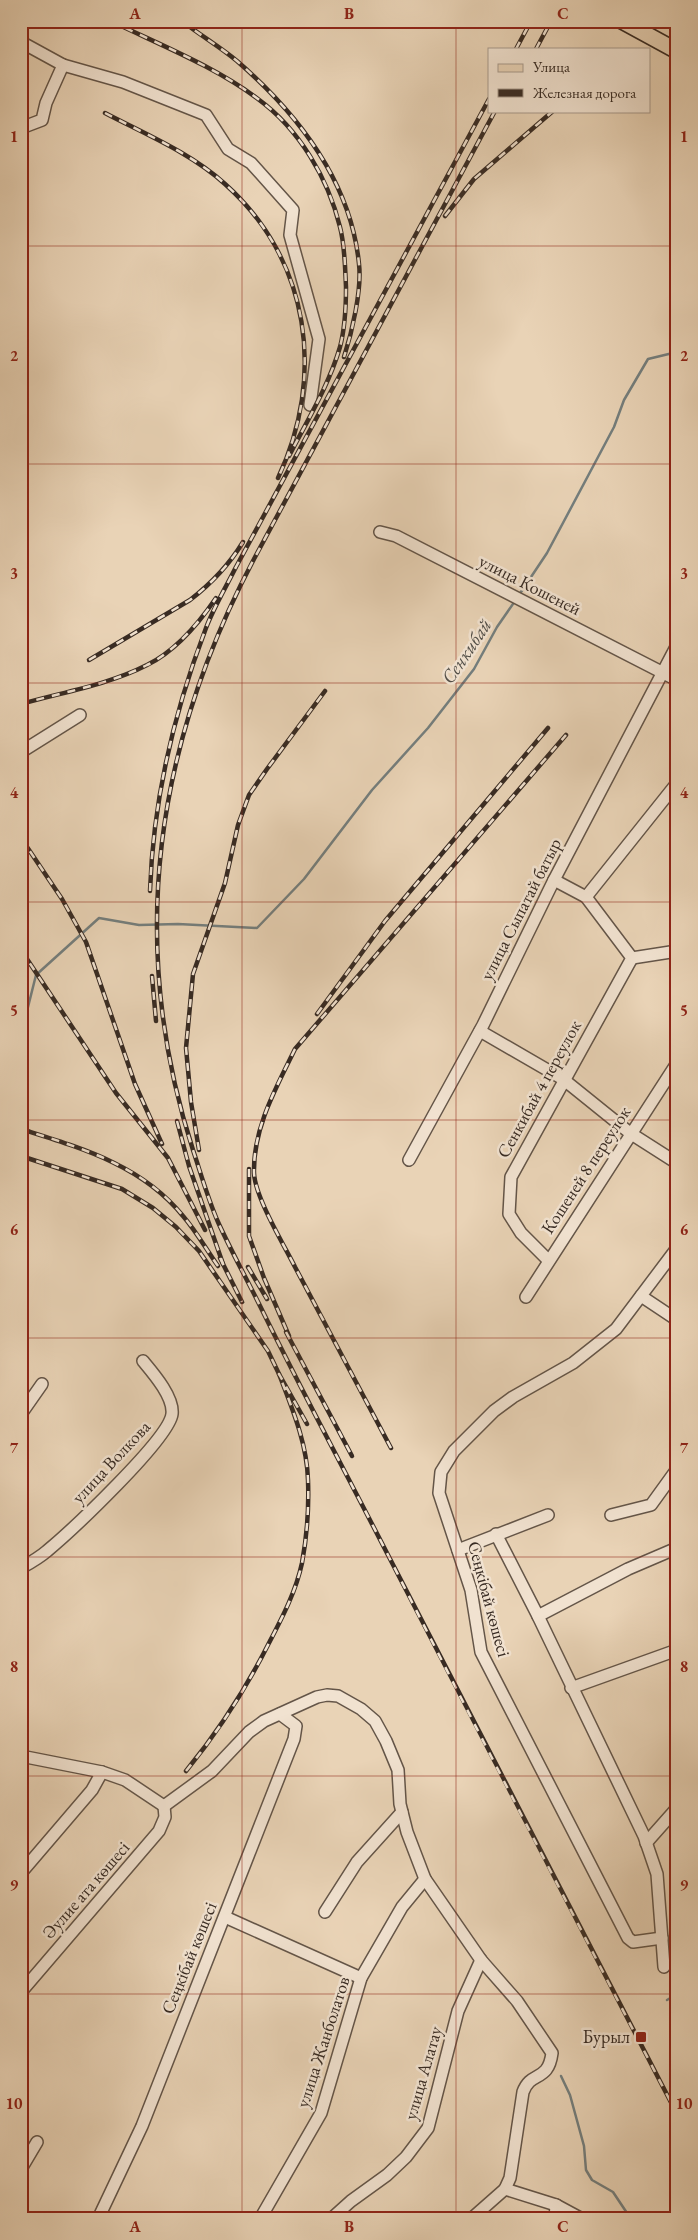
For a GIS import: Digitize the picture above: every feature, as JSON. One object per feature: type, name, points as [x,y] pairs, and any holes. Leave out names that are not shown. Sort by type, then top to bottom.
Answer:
[{"type":"main road","points":[[622,21],[677,51]]},
{"type":"street","points":[[21,42],[63,65],[123,82],[206,115],[228,149],[251,163],[293,210],[290,235],[320,339],[310,406]]},
{"type":"street","points":[[21,128],[42,120],[46,103],[63,65]]},
{"type":"street","name":"улица Кошеней","points":[[380,532],[396,536],[677,680]]},
{"type":"street","name":"улица Сыпатай батыр","points":[[409,1160],[480,1031],[554,880],[677,645]]},
{"type":"street","points":[[21,752],[80,715]]},
{"type":"street","points":[[586,897],[677,783]]},
{"type":"street","points":[[554,880],[586,897],[632,958],[677,951]]},
{"type":"street","name":"Сенкибай 4 переулок","points":[[548,1260],[521,1232],[509,1214],[511,1176],[563,1079],[632,958]]},
{"type":"street","points":[[480,1031],[563,1079],[630,1133],[677,1163]]},
{"type":"street","name":"Кошеней 8 переулок","points":[[526,1296],[677,1063]]},
{"type":"street","name":"Сеңкібай көшесі","points":[[662,1938],[633,1942],[628,1938],[481,1652],[471,1590],[439,1494],[441,1472],[454,1451],[494,1411],[513,1397],[572,1363],[616,1329],[677,1248]]},
{"type":"street","points":[[641,1296],[677,1320]]},
{"type":"street","name":"улица Волкова","points":[[21,1568],[46,1552],[126,1476],[169,1425],[172,1412],[171,1403],[162,1386],[143,1361]]},
{"type":"street","points":[[21,1414],[42,1384]]},
{"type":"street","points":[[611,1515],[651,1505],[677,1469]]},
{"type":"street","points":[[458,1550],[548,1514]]},
{"type":"street","points":[[496,1534],[538,1616],[646,1843],[657,1874],[664,1967]]},
{"type":"street","points":[[538,1616],[628,1569],[677,1548]]},
{"type":"street","points":[[572,1688],[677,1650]]},
{"type":"street","points":[[21,1756],[102,1772],[125,1780],[164,1806],[212,1771],[248,1732],[280,1714],[317,1697],[327,1694],[338,1696],[361,1709],[375,1721],[398,1770],[402,1812],[407,1832],[425,1879],[481,1960],[517,2001],[552,2053],[550,2066],[544,2073],[529,2081],[523,2092],[510,2178],[505,2189],[471,2219]]},
{"type":"street","name":"Сеңкібай көшесі","points":[[98,2219],[142,2126],[294,1739],[296,1726],[280,1714]]},
{"type":"street","points":[[21,1873],[92,1790],[102,1772]]},
{"type":"street","name":"Әулие ата көшесі","points":[[21,1992],[159,1831],[165,1816],[164,1806]]},
{"type":"street","points":[[646,1843],[677,1808]]},
{"type":"street","points":[[325,1912],[357,1862],[402,1812]]},
{"type":"street","name":"улица Жанболатов","points":[[260,2219],[321,2113],[361,1978],[402,1907],[425,1879]]},
{"type":"street","points":[[225,1917],[361,1978]]},
{"type":"street","name":"улица Алатау","points":[[331,2219],[400,2163],[428,2128],[458,2011],[481,1960]]},
{"type":"street","points":[[21,2170],[37,2142]]},
{"type":"street","points":[[505,2189],[556,2205],[582,2219]]},
{"type":"street","points":[[555,2219],[556,2205]]},
{"type":"waterway","name":"Сенкибай","points":[[519,595],[547,553],[614,427],[624,400],[648,359],[677,352]]},
{"type":"waterway","name":"Сенкибай","points":[[21,1035],[36,975],[99,918],[139,925],[178,924],[257,928],[304,879],[372,790],[428,728],[474,669],[497,627],[515,601]]},
{"type":"waterway","points":[[667,2000],[677,1994]]},
{"type":"waterway","points":[[561,2076],[570,2095],[584,2146],[586,2170],[592,2180],[613,2192],[631,2219]]},
{"type":"railway","points":[[111,21],[205,66],[258,99],[273,111],[299,140],[320,173],[328,191],[342,234],[344,249],[346,294],[343,332],[330,375],[289,456]]},
{"type":"railway","points":[[182,21],[237,61],[281,104],[318,152],[333,178],[345,205],[354,234],[360,274],[358,298],[344,357]]},
{"type":"railway","points":[[517,48],[531,21]]},
{"type":"railway","points":[[537,48],[551,21]]},
{"type":"railway","points":[[150,891],[156,824],[167,757],[184,692],[209,620],[488,101]]},
{"type":"railway","points":[[494,112],[254,559],[220,630],[193,702],[173,775],[161,848],[157,923],[161,998],[173,1074],[193,1150],[218,1222],[310,1405],[677,2114]]},
{"type":"railway","points":[[445,216],[474,179],[552,112]]},
{"type":"railway","points":[[105,113],[183,153],[212,173],[254,214],[276,248],[292,284],[301,321],[305,360],[302,400],[293,439],[278,478]]},
{"type":"railway","points":[[89,660],[190,600],[220,573],[243,542]]},
{"type":"railway","points":[[21,704],[101,683],[147,665],[176,645],[202,617],[216,598]]},
{"type":"railway","points":[[199,1150],[191,1102],[186,1048],[193,974],[225,883],[238,825],[249,795],[325,691]]},
{"type":"railway","points":[[317,1014],[385,921],[548,728]]},
{"type":"railway","points":[[391,1448],[277,1234],[259,1195],[254,1173],[257,1140],[267,1109],[295,1049],[566,735]]},
{"type":"railway","points":[[21,838],[62,899],[86,942],[135,1084],[162,1144]]},
{"type":"railway","points":[[21,950],[116,1093],[168,1158],[205,1230]]},
{"type":"railway","points":[[152,976],[156,1021]]},
{"type":"railway","points":[[177,1121],[189,1166],[223,1264]]},
{"type":"railway","points":[[21,1129],[66,1143],[109,1160],[149,1184],[167,1198],[183,1216],[218,1266]]},
{"type":"railway","points":[[21,1156],[122,1189],[153,1208],[176,1227],[199,1251],[268,1351],[279,1374]]},
{"type":"railway","points":[[249,1169],[249,1236],[264,1278],[289,1336]]},
{"type":"railway","points":[[220,1258],[242,1302]]},
{"type":"railway","points":[[248,1267],[267,1299]]},
{"type":"railway","points":[[286,1332],[352,1456]]},
{"type":"railway","points":[[186,1771],[210,1740],[252,1676],[289,1603],[302,1563],[308,1511],[307,1466],[302,1439],[279,1374],[307,1424]]},
{"type":"place","name":"Бурыл","points":[[641,2037]]}]
